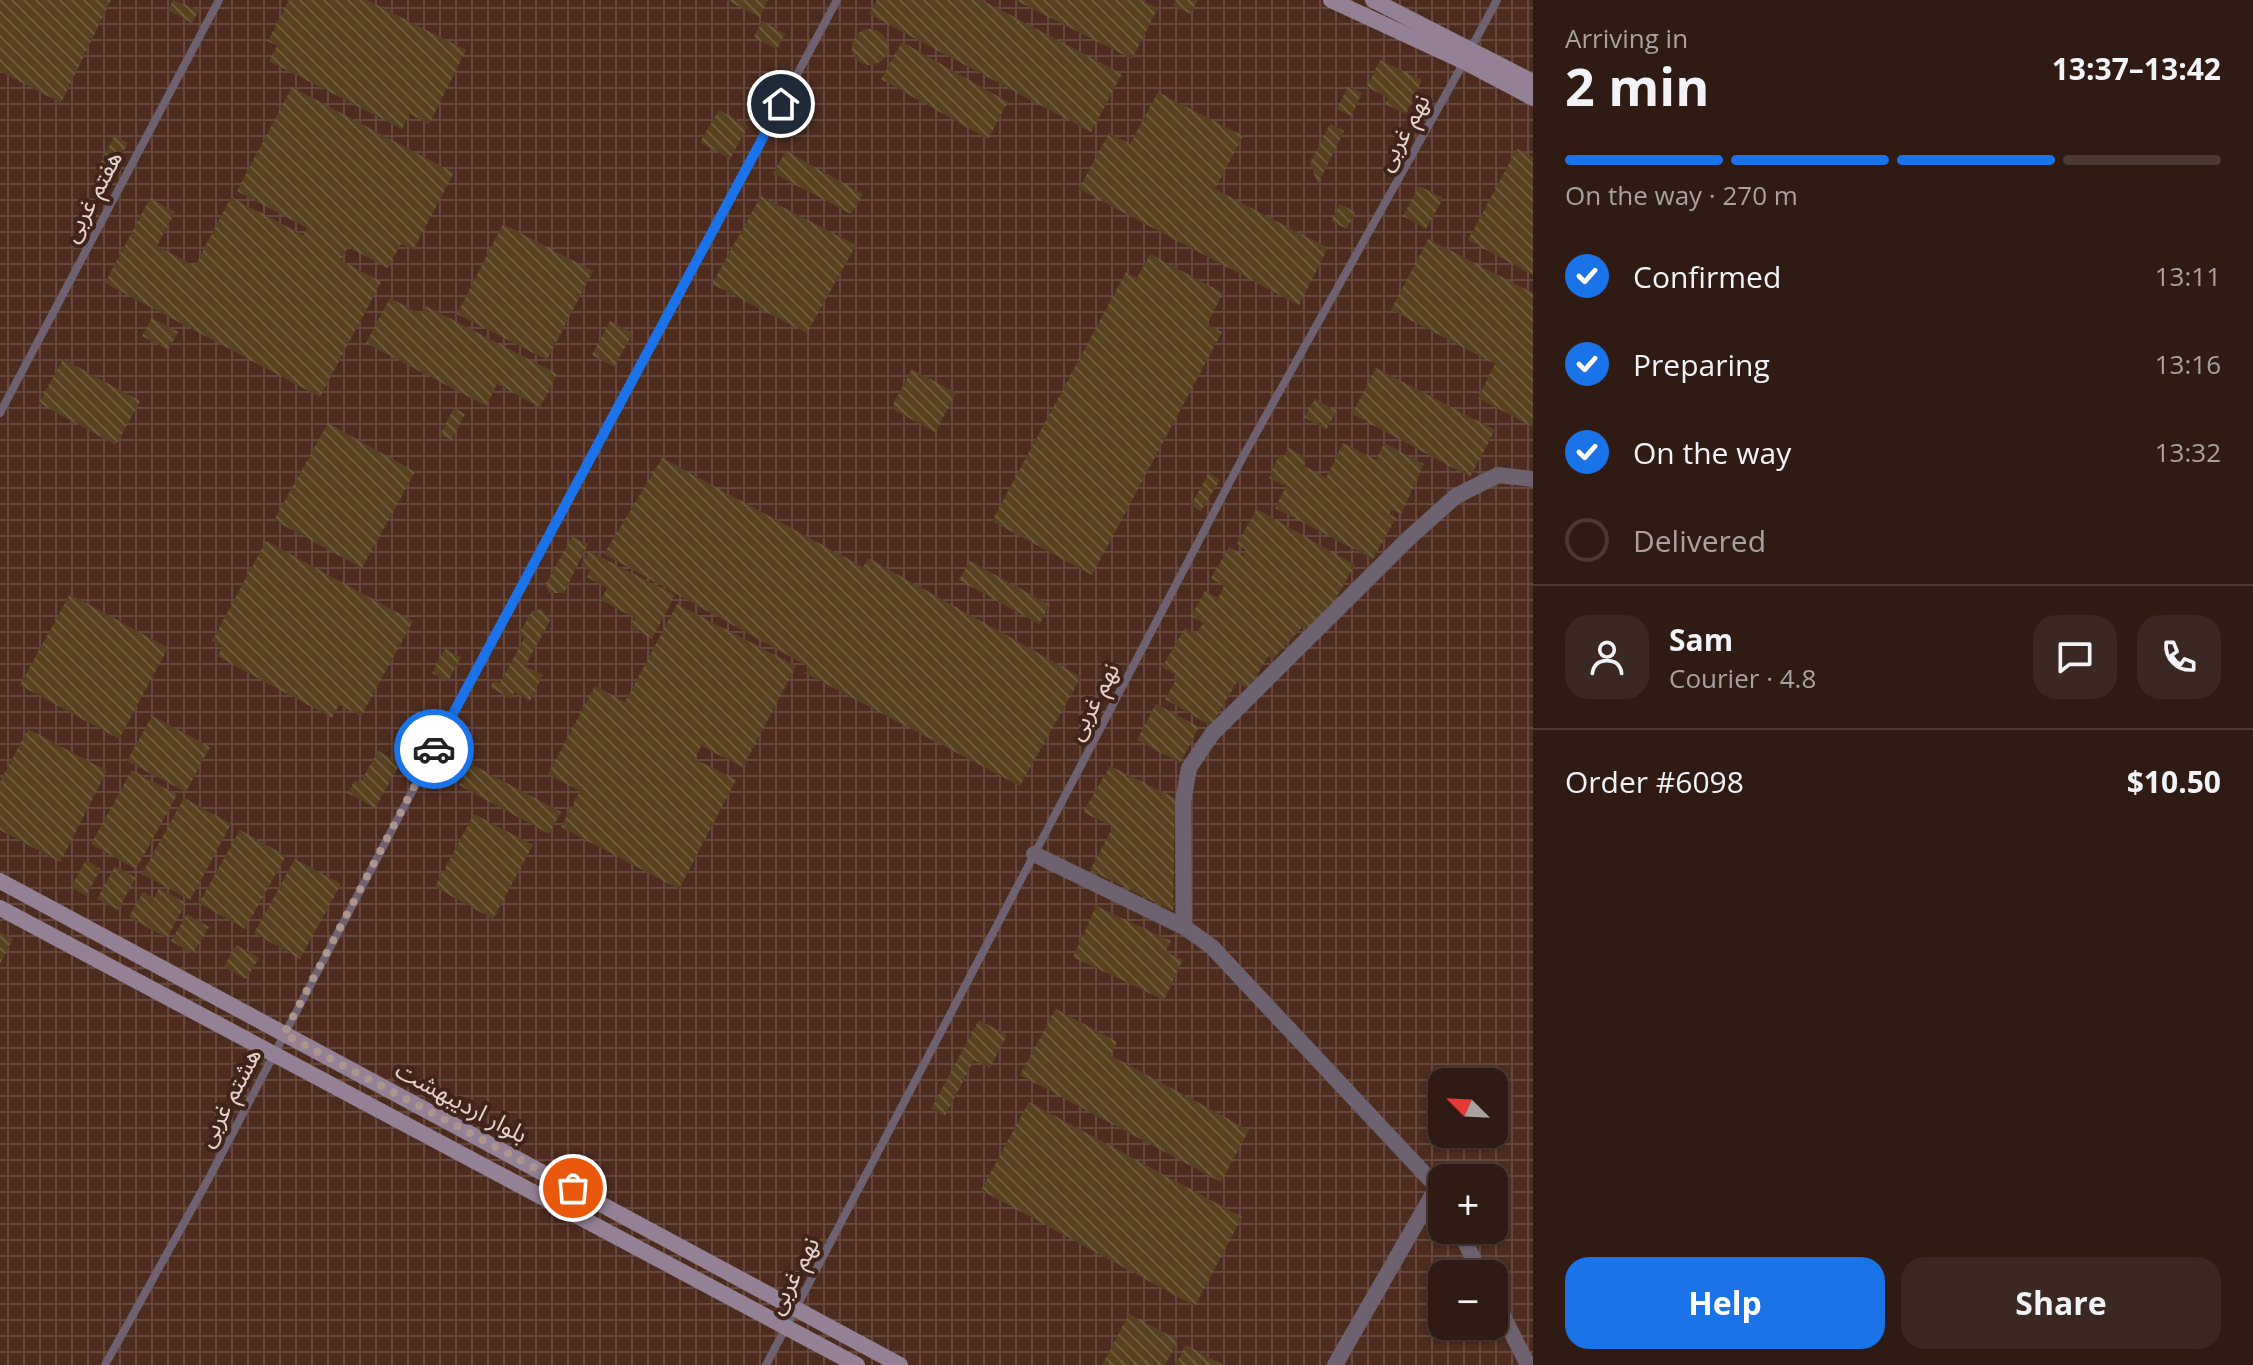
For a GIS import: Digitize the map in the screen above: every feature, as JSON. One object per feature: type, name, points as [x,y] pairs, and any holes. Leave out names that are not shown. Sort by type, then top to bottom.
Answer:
[{"type":"street","points":[[1331,0],[1533,82]]},
{"type":"street","points":[[1373,0],[1533,98]]},
{"type":"street","points":[[1184,927],[1183,802],[1189,768],[1212,734],[1409,538],[1456,496],[1498,475],[1533,479]]},
{"type":"street","points":[[1034,854],[1184,927],[1212,947],[1428,1180]]},
{"type":"street","name":"بلوار اردیبهشت","points":[[0,881],[900,1365]]},
{"type":"street","name":"بلوار اردیبهشت","points":[[0,908],[857,1365]]},
{"type":"street","points":[[1335,1365],[1428,1210]]},
{"type":"street","points":[[1508,1326],[1528,1365]]},
{"type":"lane","name":"هفتم غربی","points":[[0,413],[219,0]]},
{"type":"lane","name":"هشتم غربی","points":[[105,1365],[837,0]]},
{"type":"lane","name":"نهم غربی","points":[[766,1365],[798,1310],[1245,453],[1497,0]]},
{"type":"shaded area","points":[[0,0],[1533,0],[1533,1365],[0,1365]]},
{"type":"building","points":[[0,0],[111,0],[61,103],[0,71]]},
{"type":"building","points":[[173,0],[199,10],[192,23],[168,10]]},
{"type":"building","points":[[289,0],[367,0],[466,50],[429,124],[410,114],[402,129],[269,61],[277,46],[268,41]]},
{"type":"building","points":[[726,0],[768,0],[760,17]]},
{"type":"building","points":[[877,0],[982,0],[1122,74],[1091,132],[869,14]]},
{"type":"building","points":[[1015,0],[1141,0],[1158,8],[1132,59]]},
{"type":"building","points":[[1176,0],[1198,0],[1190,14],[1173,5]]},
{"type":"building","points":[[762,21],[785,34],[777,49],[754,37]]},
{"type":"building","points":[[870,29],[883,34],[888,47],[883,60],[870,65],[857,60],[852,47],[857,34]]},
{"type":"building","points":[[902,42],[1008,102],[988,139],[881,79]]},
{"type":"building","points":[[1380,60],[1422,80],[1406,114],[1385,104],[1388,98],[1367,87]]},
{"type":"building","points":[[1348,86],[1362,93],[1351,116],[1337,109]]},
{"type":"building","points":[[292,87],[454,173],[413,250],[401,244],[388,268],[348,247],[341,260],[381,282],[320,397],[105,283],[150,198],[175,212],[157,246],[195,266],[231,197],[303,235],[307,228],[237,191]]},
{"type":"building","points":[[1158,92],[1243,136],[1215,189],[1328,248],[1299,305],[1079,189],[1109,133],[1130,144]]},
{"type":"building","points":[[719,110],[748,126],[730,159],[700,142]]},
{"type":"building","points":[[1330,124],[1344,131],[1318,184],[1310,163]]},
{"type":"building","points":[[114,136],[128,143],[105,188],[92,181]]},
{"type":"building","points":[[1517,149],[1533,157],[1533,275],[1468,240]]},
{"type":"building","points":[[786,151],[863,194],[851,214],[773,173]]},
{"type":"building","points":[[1419,186],[1443,198],[1426,229],[1403,216]]},
{"type":"building","points":[[761,196],[856,245],[807,333],[712,284]]},
{"type":"building","points":[[1340,204],[1355,212],[1347,229],[1331,221]]},
{"type":"building","points":[[503,224],[593,271],[547,360],[457,314]]},
{"type":"building","points":[[1428,239],[1533,293],[1533,427],[1478,398],[1495,364],[1391,310]]},
{"type":"building","points":[[1150,254],[1223,293],[1207,324],[1222,332],[1092,575],[992,521],[1126,272],[1137,278]]},
{"type":"building","points":[[390,298],[421,314],[426,306],[557,374],[540,407],[497,384],[486,406],[366,343]]},
{"type":"building","points":[[152,318],[178,332],[168,350],[142,336]]},
{"type":"building","points":[[610,321],[633,333],[614,367],[592,355]]},
{"type":"building","points":[[63,359],[140,401],[116,445],[39,403]]},
{"type":"building","points":[[1376,368],[1495,430],[1470,477],[1352,414]]},
{"type":"building","points":[[912,369],[956,393],[935,432],[891,408]]},
{"type":"building","points":[[1315,399],[1337,411],[1326,430],[1304,417]]},
{"type":"building","points":[[454,408],[465,414],[452,440],[440,435]]},
{"type":"building","points":[[328,423],[415,472],[362,568],[274,520]]},
{"type":"building","points":[[1343,443],[1376,460],[1384,443],[1424,464],[1401,514],[1392,510],[1389,514],[1396,518],[1373,559],[1275,508],[1286,486],[1269,478],[1279,455],[1284,457],[1288,448],[1306,457],[1303,465],[1326,478]]},
{"type":"building","points":[[662,458],[863,567],[868,558],[1081,677],[1020,786],[805,673],[809,667],[604,554]]},
{"type":"building","points":[[1209,473],[1220,480],[1201,511],[1191,505]]},
{"type":"building","points":[[1257,509],[1355,565],[1332,605],[1308,629],[1303,626],[1273,659],[1268,656],[1249,689],[1237,682],[1211,726],[1165,699],[1178,676],[1162,667],[1185,628],[1196,634],[1203,623],[1191,616],[1205,591],[1218,598],[1224,586],[1211,578],[1229,547],[1243,556],[1246,550],[1237,544]]},
{"type":"building","points":[[572,537],[588,544],[564,593],[550,593],[545,585]]},
{"type":"building","points":[[266,541],[413,621],[361,716],[339,705],[332,718],[217,656],[223,647],[212,641]]},
{"type":"building","points":[[589,551],[675,595],[652,639],[630,627],[635,618],[601,600],[607,588],[587,577],[590,570],[581,565]]},
{"type":"building","points":[[970,561],[1050,605],[1039,624],[959,580]]},
{"type":"building","points":[[70,594],[168,648],[119,739],[20,685]]},
{"type":"building","points":[[677,604],[796,666],[743,767],[701,746],[695,759],[736,780],[679,889],[561,827],[580,791],[548,774],[595,686],[625,702]]},
{"type":"building","points":[[542,609],[550,621],[525,666],[543,675],[530,701],[514,692],[511,699],[490,687],[494,680],[500,683],[525,637],[519,634],[532,611]]},
{"type":"building","points":[[445,649],[461,657],[448,681],[432,673]]},
{"type":"building","points":[[1156,704],[1199,727],[1180,763],[1137,740]]},
{"type":"building","points":[[152,716],[210,747],[186,792],[127,761]]},
{"type":"building","points":[[417,718],[431,725],[412,761],[398,754]]},
{"type":"building","points":[[28,729],[107,771],[60,862],[0,830],[0,782]]},
{"type":"building","points":[[378,751],[400,764],[375,808],[348,793],[355,780],[360,783]]},
{"type":"building","points":[[471,764],[561,812],[549,834],[459,785]]},
{"type":"building","points":[[1110,766],[1175,798],[1173,911],[1090,870],[1113,827],[1083,812]]},
{"type":"building","points":[[132,770],[177,795],[136,869],[91,844]]},
{"type":"building","points":[[184,798],[231,824],[190,900],[142,874]]},
{"type":"building","points":[[474,814],[533,845],[493,919],[435,887]]},
{"type":"building","points":[[240,830],[286,856],[245,929],[199,903]]},
{"type":"building","points":[[295,859],[341,884],[300,959],[254,933]]},
{"type":"building","points":[[86,860],[101,869],[86,896],[71,887]]},
{"type":"building","points":[[115,866],[136,878],[118,910],[97,899]]},
{"type":"building","points":[[159,888],[186,903],[167,938],[129,917],[143,892],[154,898]]},
{"type":"building","points":[[1096,906],[1171,941],[1166,952],[1183,960],[1164,1000],[1073,957]]},
{"type":"building","points":[[187,914],[209,927],[193,954],[171,941]]},
{"type":"building","points":[[0,932],[13,939],[0,964]]},
{"type":"building","points":[[236,945],[259,958],[246,979],[224,967]]},
{"type":"building","points":[[1056,1009],[1117,1042],[1110,1055],[1249,1130],[1221,1182],[1020,1075]]},
{"type":"building","points":[[979,1020],[1007,1035],[990,1068],[974,1060],[945,1116],[931,1109]]},
{"type":"building","points":[[1029,1102],[1242,1217],[1195,1306],[981,1190]]},
{"type":"building","points":[[1129,1314],[1178,1340],[1165,1365],[1102,1365]]},
{"type":"building","points":[[1186,1345],[1223,1365],[1175,1365]]},
{"type":"way so far","points":[[434,749],[284,1034],[573,1188]]},
{"type":"route","points":[[434,749],[781,104]]}]
